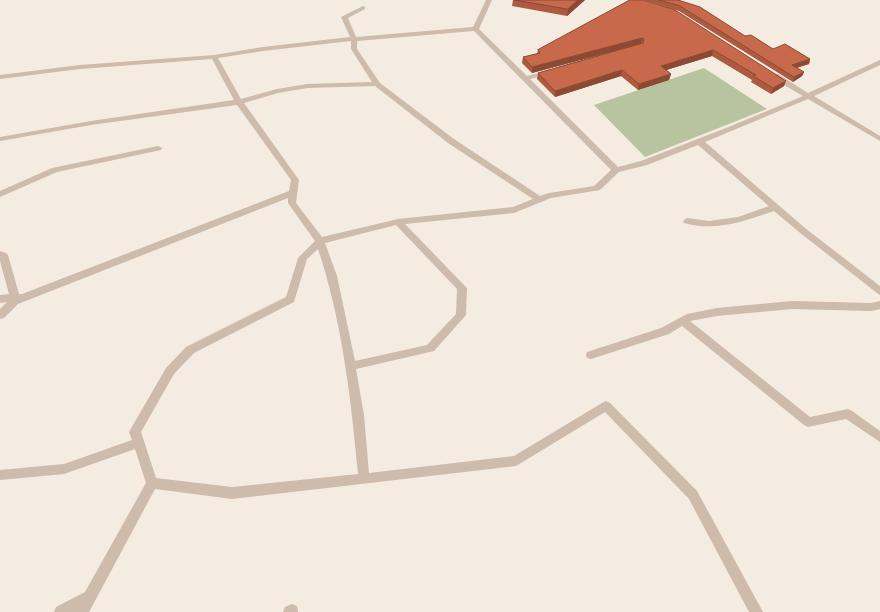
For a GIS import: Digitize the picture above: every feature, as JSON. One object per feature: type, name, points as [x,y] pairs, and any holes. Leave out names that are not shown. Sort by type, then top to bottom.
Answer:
[{"type":"street","points":[[476,29],[489,0]]},
{"type":"street","points":[[363,8],[344,17],[354,39],[354,49],[377,84],[451,141],[540,200]]},
{"type":"street","points":[[0,77],[80,67],[214,57],[263,49],[354,39],[476,29]]},
{"type":"street","points":[[476,29],[616,170]]},
{"type":"street","points":[[214,57],[239,102],[295,180],[292,204],[320,241],[332,276],[345,334],[358,415],[364,479]]},
{"type":"street","points":[[82,612],[152,483],[135,432],[170,371],[190,350],[290,299],[303,258],[320,241],[398,222],[514,210],[549,196],[598,188],[616,170],[644,163],[699,141],[808,96],[880,62]]},
{"type":"street","points":[[524,79],[559,69]]},
{"type":"street","points":[[769,73],[880,139]]},
{"type":"street","points":[[0,139],[91,123],[239,102],[277,91],[307,86],[377,84]]},
{"type":"street","points":[[699,141],[775,207],[880,291]]},
{"type":"street","points":[[0,194],[55,170],[158,148]]},
{"type":"street","points":[[0,315],[14,301],[26,296],[294,193]]},
{"type":"street","points":[[687,220],[709,224],[739,220],[775,207]]},
{"type":"street","points":[[350,366],[430,348],[461,315],[462,288],[398,222]]},
{"type":"street","points":[[0,254],[3,255],[15,297]]},
{"type":"street","points":[[0,299],[26,296]]},
{"type":"street","points":[[591,355],[665,331],[683,321],[717,312],[792,305],[871,308],[880,305]]},
{"type":"street","points":[[683,321],[808,422],[848,414],[880,437]]},
{"type":"street","points":[[152,483],[232,493],[516,461],[606,406],[693,495],[756,612]]},
{"type":"street","points":[[0,475],[64,469],[139,443]]},
{"type":"street","points":[[61,612],[90,597]]},
{"type":"green space","points":[[704,68],[767,109],[645,157],[594,105]]},
{"type":"building","points":[[515,0],[578,0],[568,9]]},
{"type":"building","points":[[630,0],[643,0],[675,10],[786,81],[773,88],[753,76],[756,75],[713,50],[661,66],[671,74],[639,84],[622,70],[555,91],[538,73],[643,43],[644,39],[642,38],[532,67],[523,57],[540,53],[538,50]]},
{"type":"building","points":[[659,0],[678,0],[700,7],[745,36],[751,35],[773,49],[785,44],[810,59],[792,65],[804,72],[794,77],[680,6]]}]
